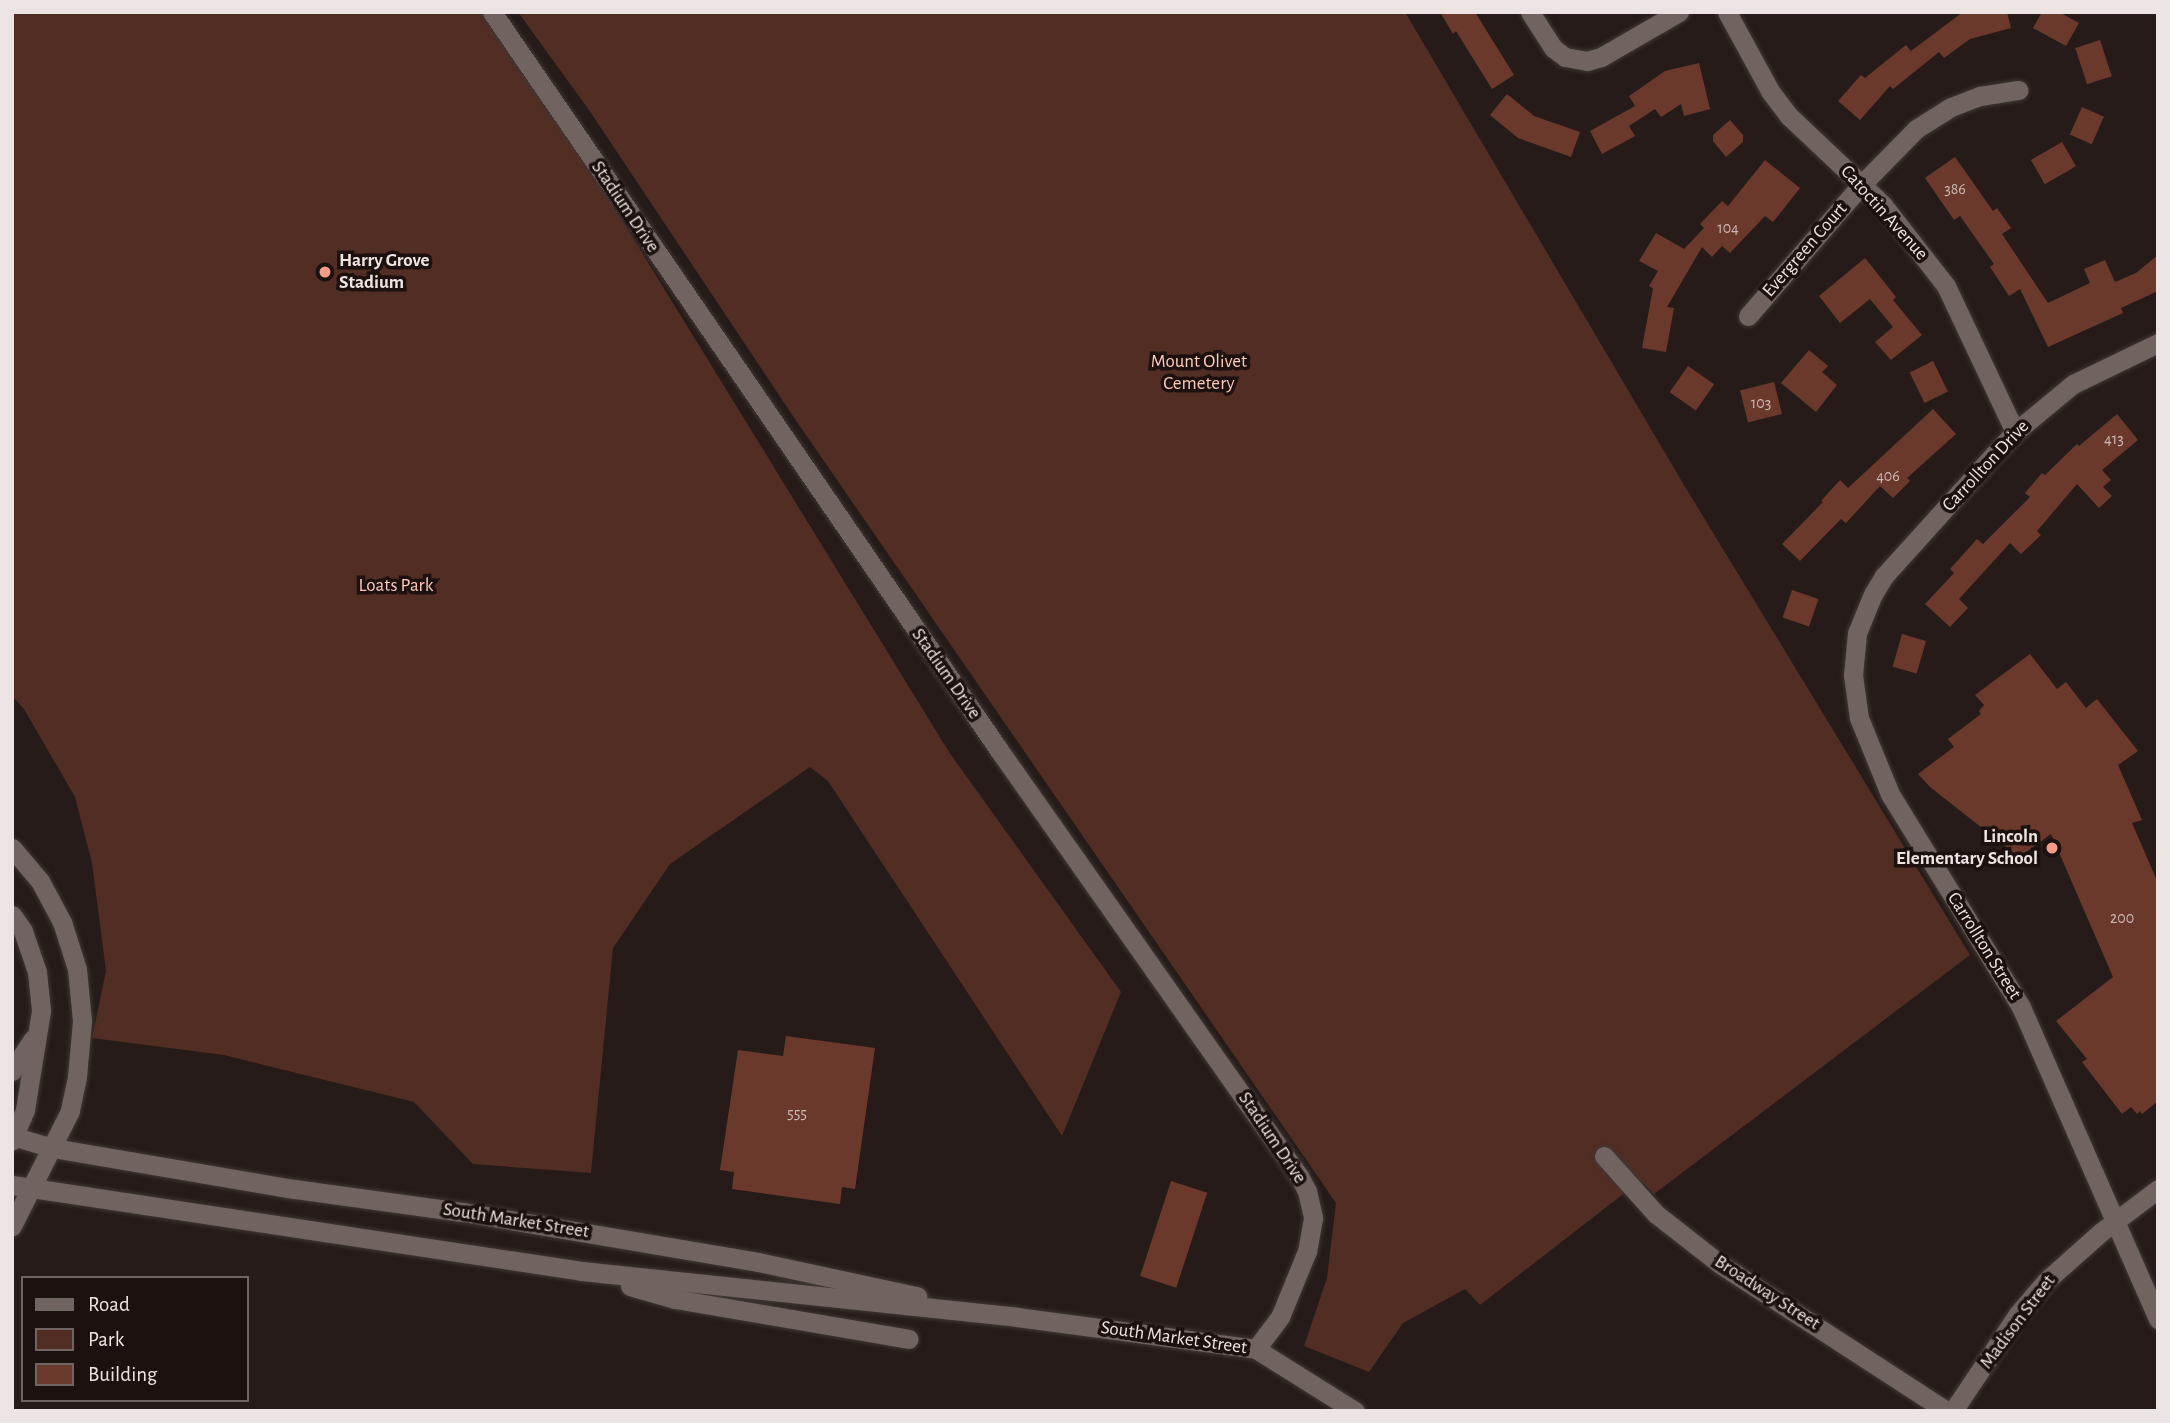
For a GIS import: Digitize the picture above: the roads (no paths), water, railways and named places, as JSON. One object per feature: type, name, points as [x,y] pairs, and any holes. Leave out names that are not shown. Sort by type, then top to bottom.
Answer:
[{"type":"street","name":"Stadium Drive","points":[[492,12],[999,750],[1299,1176],[1307,1191],[1313,1218],[1307,1251],[1280,1317],[1256,1349]]},
{"type":"street","points":[[1530,12],[1553,48],[1572,59],[1587,61],[1601,57],[1679,12]]},
{"type":"street","name":"Catoctin Avenue","points":[[1727,12],[1770,91],[1789,116],[1862,184],[1907,233],[1946,286],[2015,432]]},
{"type":"street","name":"Evergreen Court","points":[[1748,316],[1862,184],[1916,129],[1951,107],[1980,96],[2019,90]]},
{"type":"street","name":"Carrollton Drive","points":[[1857,633],[1864,613],[1884,576],[2015,432],[2073,384],[2158,343]]},
{"type":"street","name":"Carrollton Street","points":[[1857,633],[1853,675],[1859,718],[1890,793],[2021,1007],[2117,1220],[2158,1319]]},
{"type":"street","points":[[12,848],[40,881],[62,922],[77,969],[82,1021],[77,1077],[70,1111],[53,1148],[22,1187],[12,1226]]},
{"type":"street","points":[[12,915],[23,931],[37,972],[40,1026],[25,1110],[13,1138]]},
{"type":"street","points":[[12,1071],[40,1026]]},
{"type":"street","name":"South Market Street","points":[[13,1138],[53,1148],[758,1262],[1017,1317]]},
{"type":"street","name":"Broadway Street","points":[[1604,1156],[1656,1214],[1720,1264],[1946,1411]]},
{"type":"street","name":"South Market Street","points":[[22,1187],[582,1272],[1017,1317],[1256,1349],[1355,1411]]},
{"type":"street","name":"Madison Street","points":[[1953,1411],[2031,1298],[2064,1263],[2158,1189]]},
{"type":"street","points":[[582,1272],[675,1299],[909,1339]]},
{"type":"place","name":"Harry Grove Stadium","points":[[325,272]]},
{"type":"place","name":"Lincoln Elementary School","points":[[2052,848]]},
{"type":"park label","name":"Mount Olivet Cemetery","points":[[1199,373]]},
{"type":"park label","name":"Loats Park","points":[[396,586]]}]
